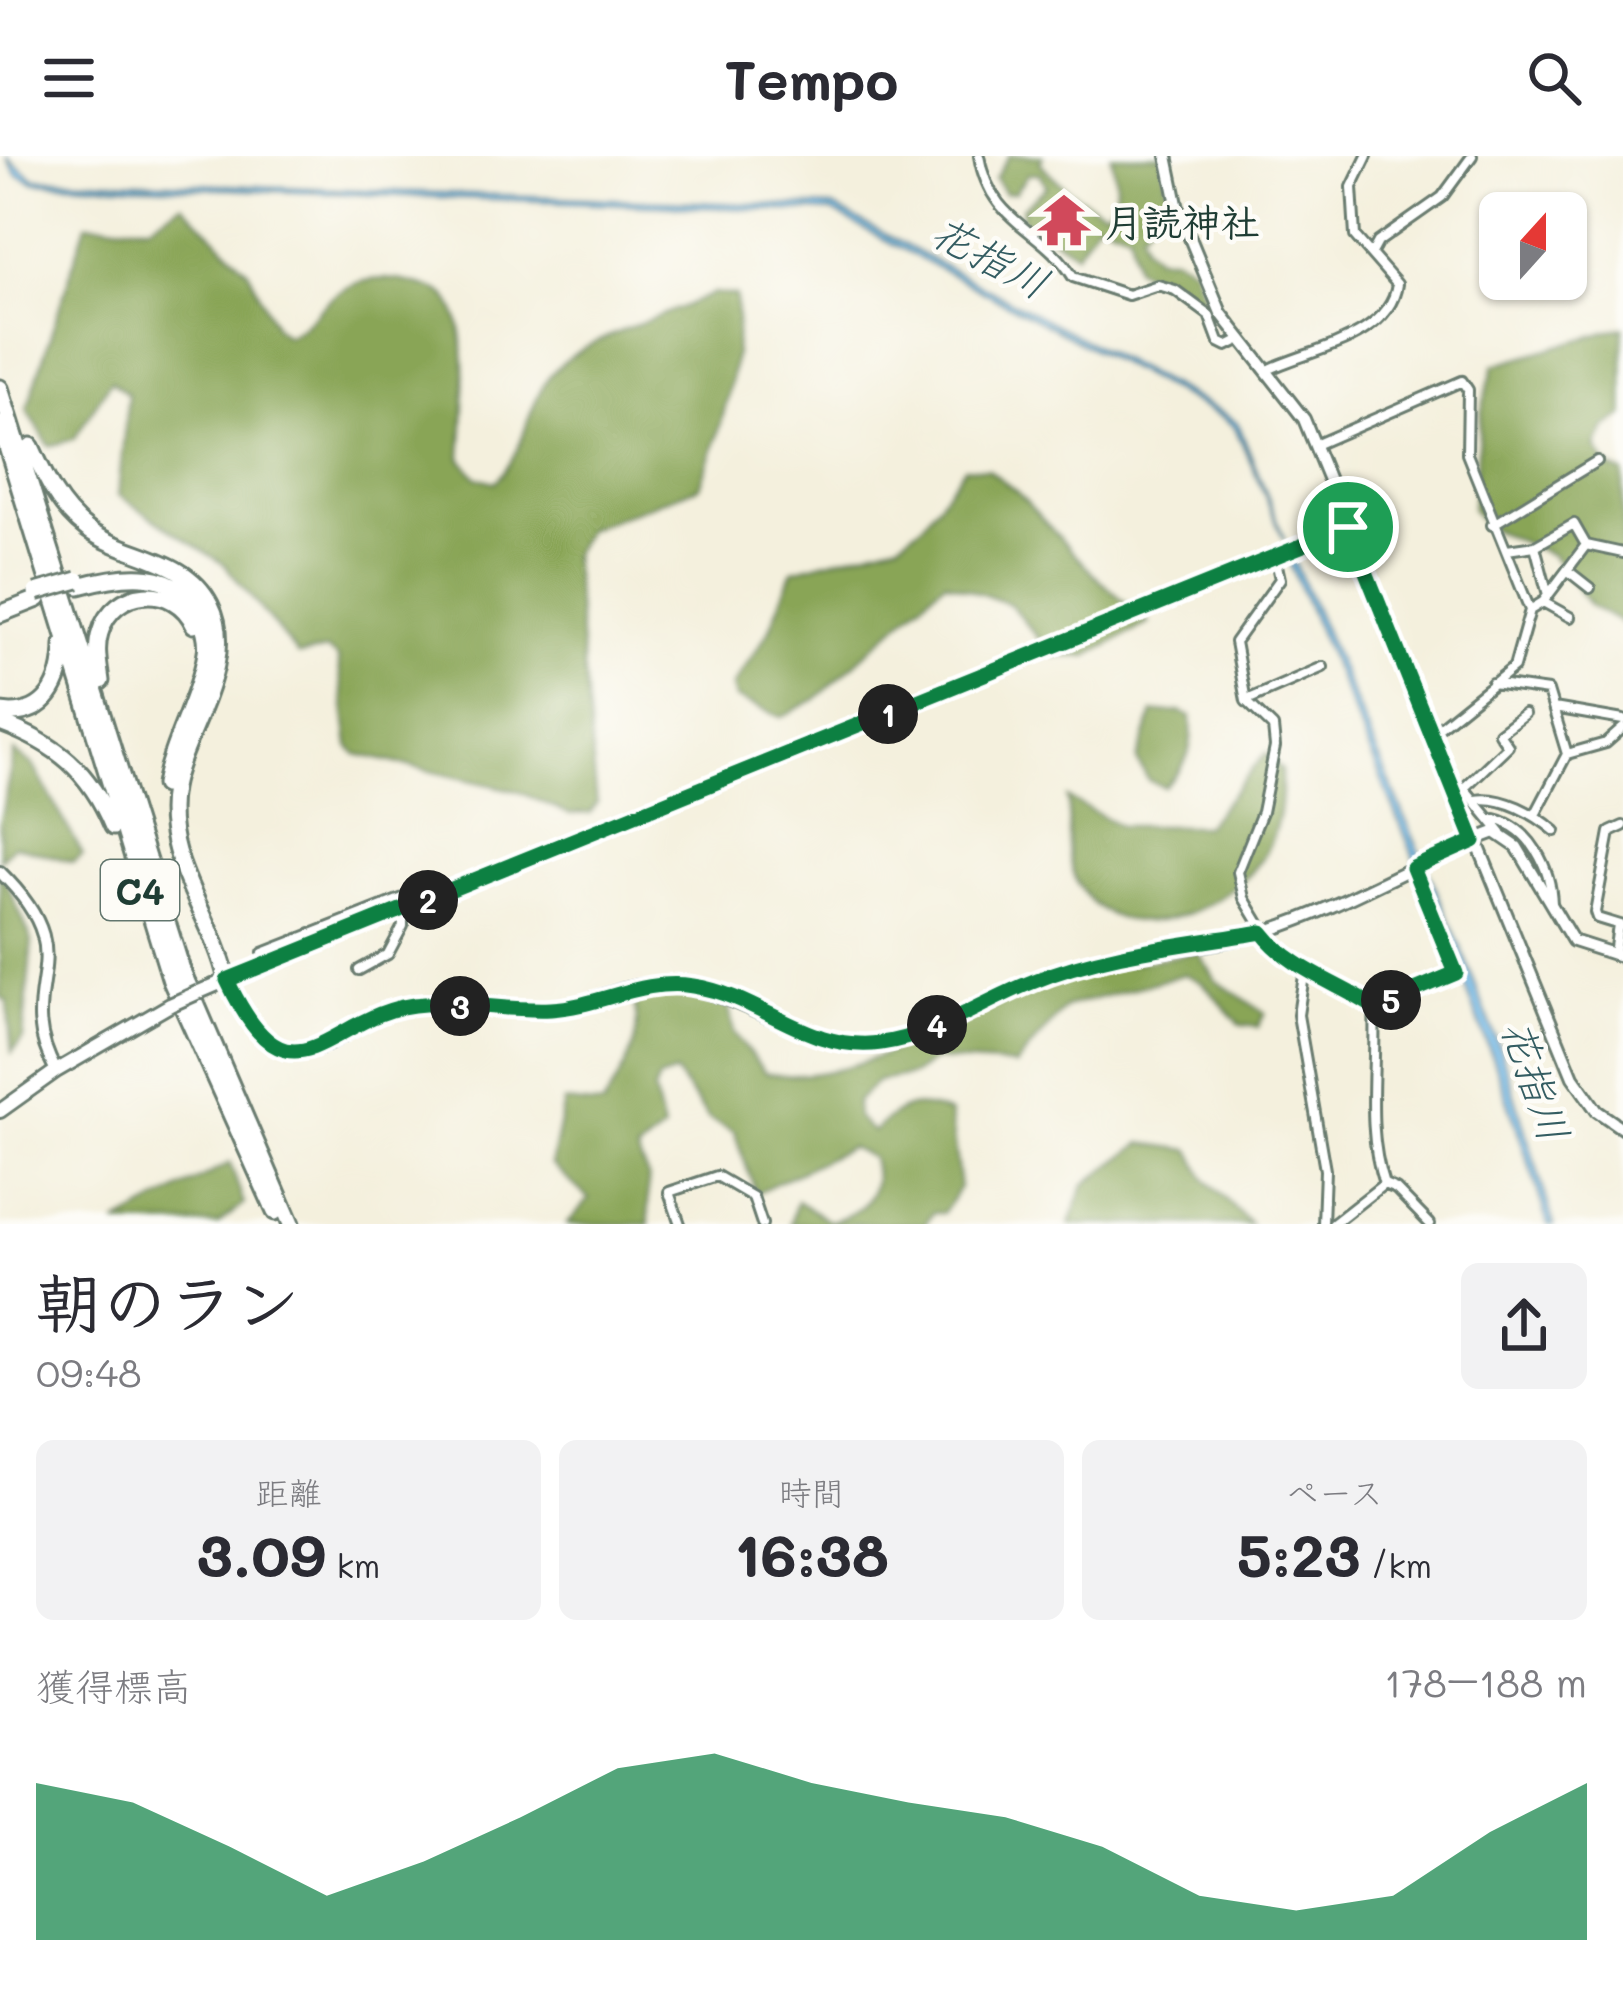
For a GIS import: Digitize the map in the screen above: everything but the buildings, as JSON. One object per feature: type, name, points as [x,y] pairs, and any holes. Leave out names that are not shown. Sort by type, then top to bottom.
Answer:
[{"type":"highway","points":[[0,378],[66,509],[101,538],[184,574],[206,597],[218,637],[167,818],[170,837],[227,980]]},
{"type":"highway","name":"C4","points":[[0,388],[183,973],[291,1224]]},
{"type":"highway","name":"C4","points":[[0,424],[142,896],[202,1060],[281,1224]]},
{"type":"highway","points":[[0,712],[37,708],[53,693],[62,671],[63,644],[44,559]]},
{"type":"highway","points":[[0,605],[79,583],[138,575],[165,582],[188,597],[206,636],[200,690]]},
{"type":"highway","points":[[0,614],[37,595]]},
{"type":"highway","points":[[116,757],[98,645],[117,605],[152,595],[186,612],[198,642],[200,690]]},
{"type":"highway","points":[[0,722],[44,740],[78,766],[98,793],[142,896]]},
{"type":"main road","points":[[0,1111],[56,1071],[170,1005],[227,980]]},
{"type":"street","points":[[979,156],[1012,222],[1059,254],[1073,278],[1128,295],[1158,285],[1175,290],[1209,315],[1220,342],[1227,346],[1239,340]]},
{"type":"street","points":[[1167,156],[1195,256],[1239,340],[1298,408],[1316,445],[1573,1077],[1597,1111],[1623,1129]]},
{"type":"street","points":[[1268,370],[1330,348],[1389,308],[1396,284],[1354,236],[1352,187],[1367,156]]},
{"type":"street","points":[[1372,253],[1378,242],[1442,197],[1472,156]]},
{"type":"street","points":[[1316,445],[1462,381],[1468,390],[1467,454],[1530,610],[1514,667],[1430,734]]},
{"type":"street","points":[[1492,525],[1597,460]]},
{"type":"street","points":[[1507,550],[1535,546],[1574,524],[1586,545],[1623,553]]},
{"type":"street","points":[[1348,527],[227,980],[258,1034],[301,1052],[324,1046],[394,1008],[427,1004],[554,1009],[659,984],[716,992],[826,1041],[876,1044],[912,1036],[1032,981],[1093,962],[1262,932],[1501,833]]},
{"type":"street","points":[[1530,610],[1545,599],[1586,545]]},
{"type":"street","points":[[1535,546],[1545,599],[1570,617]]},
{"type":"street","points":[[1275,556],[1280,579],[1235,642],[1246,701],[1273,727],[1275,747],[1262,812],[1238,872],[1262,932],[1305,967],[1374,1007]]},
{"type":"street","points":[[1567,570],[1590,588]]},
{"type":"street","points":[[1246,701],[1323,667]]},
{"type":"street","points":[[1490,682],[1548,691],[1567,754],[1535,814]]},
{"type":"street","points":[[1553,708],[1623,724],[1606,743],[1567,754]]},
{"type":"street","points":[[1524,714],[1499,733],[1508,746],[1464,788],[1527,862],[1573,941],[1618,957],[1621,926],[1594,912],[1610,832],[1623,826]]},
{"type":"street","points":[[1476,800],[1486,798],[1535,814],[1555,831]]},
{"type":"street","points":[[1493,819],[1510,824],[1533,845],[1550,875],[1552,909]]},
{"type":"street","points":[[1374,1007],[1456,973],[1414,868]]},
{"type":"street","points":[[0,872],[43,925],[48,955],[39,1022],[56,1071]]},
{"type":"street","points":[[263,953],[403,898],[403,926],[388,954],[359,970]]},
{"type":"street","points":[[1305,967],[1298,1015],[1303,1063],[1321,1130],[1323,1224]]},
{"type":"street","points":[[1374,1007],[1378,1083],[1372,1150],[1384,1184],[1396,1189],[1430,1224]]},
{"type":"street","points":[[680,1224],[669,1192],[717,1176],[753,1197],[762,1224]]},
{"type":"street","points":[[1333,1224],[1384,1184]]},
{"type":"green space","points":[[1009,156],[1043,156],[1040,162],[1061,184],[1106,211],[1115,192],[1111,156],[1162,156],[1169,203],[1141,231],[1145,246],[1156,257],[1174,257],[1193,267],[1205,301],[1136,268],[1129,232],[1098,221],[1076,253],[1022,219],[1022,208],[1047,186],[1039,174],[1028,174],[1015,192],[1005,193],[995,179]]},
{"type":"green space","points":[[182,204],[248,270],[275,327],[286,336],[351,285],[400,280],[443,294],[453,306],[463,346],[461,458],[476,477],[495,482],[518,447],[544,384],[575,354],[714,293],[736,296],[736,343],[728,392],[700,486],[587,529],[572,555],[597,803],[590,813],[569,814],[517,791],[356,754],[349,746],[338,658],[327,650],[298,655],[225,565],[118,495],[128,394],[111,380],[74,439],[49,446],[27,409],[86,224],[149,225]]},
{"type":"green space","points":[[1623,327],[1623,416],[1605,428],[1596,447],[1608,467],[1623,473],[1623,624],[1591,606],[1552,555],[1486,527],[1472,509],[1481,413],[1494,365]]},
{"type":"green space","points":[[965,467],[988,469],[1018,493],[1093,574],[1149,623],[1087,656],[1053,656],[1010,604],[945,581],[816,699],[781,717],[735,698],[732,687],[769,631],[793,570],[899,542],[922,525]]},
{"type":"green space","points":[[1181,712],[1191,717],[1190,748],[1164,787],[1148,780],[1137,760],[1153,713]]},
{"type":"green space","points":[[14,752],[33,765],[83,855],[73,862],[14,845],[0,860],[0,822]]},
{"type":"green space","points":[[1266,753],[1281,770],[1279,811],[1271,841],[1250,873],[1202,908],[1173,918],[1145,922],[1118,918],[1094,904],[1072,870],[1067,798],[1120,826],[1205,826]]},
{"type":"green space","points":[[0,867],[32,941],[23,1039],[12,1053],[7,1001],[0,997]]},
{"type":"green space","points":[[1198,952],[1217,981],[1265,1013],[1258,1027],[1241,1025],[1203,983],[1185,974],[1065,1007],[1016,1065],[934,1060],[912,1075],[878,1081],[856,1102],[857,1117],[873,1132],[908,1108],[927,1107],[950,1114],[960,1187],[943,1213],[933,1213],[925,1224],[790,1224],[797,1201],[830,1221],[860,1207],[872,1191],[872,1158],[850,1147],[756,1193],[734,1132],[709,1119],[675,1073],[659,1079],[654,1091],[663,1130],[637,1152],[648,1177],[649,1224],[567,1224],[589,1199],[551,1164],[564,1102],[603,1106],[634,1044],[634,1004],[657,992],[728,1003],[734,1033],[765,1073],[799,1075],[875,1058],[1062,979]]},
{"type":"green space","points":[[1142,1143],[1191,1150],[1206,1180],[1250,1224],[1070,1224],[1084,1185]]},
{"type":"green space","points":[[230,1163],[244,1204],[218,1224],[116,1224]]},
{"type":"water","name":"花指川","points":[[6,156],[34,178],[833,207],[1238,423],[1285,541],[1235,427],[1225,419],[832,212],[33,182],[17,174]]},
{"type":"water","name":"花指川","points":[[1294,560],[1461,948],[1502,1055],[1554,1224],[1548,1224],[1492,1055],[1289,562]]},
{"type":"place","name":"月読神社","points":[[1064,220]]},
{"type":"route","points":[[1348,527],[1474,841],[1413,868],[1456,973],[1374,1007],[1280,952],[1262,932],[1093,962],[1032,981],[912,1036],[876,1044],[826,1041],[716,992],[659,984],[626,988],[554,1009],[427,1004],[394,1008],[366,1019],[324,1046],[301,1052],[286,1050],[258,1034],[227,980],[480,880],[1348,527]]}]
